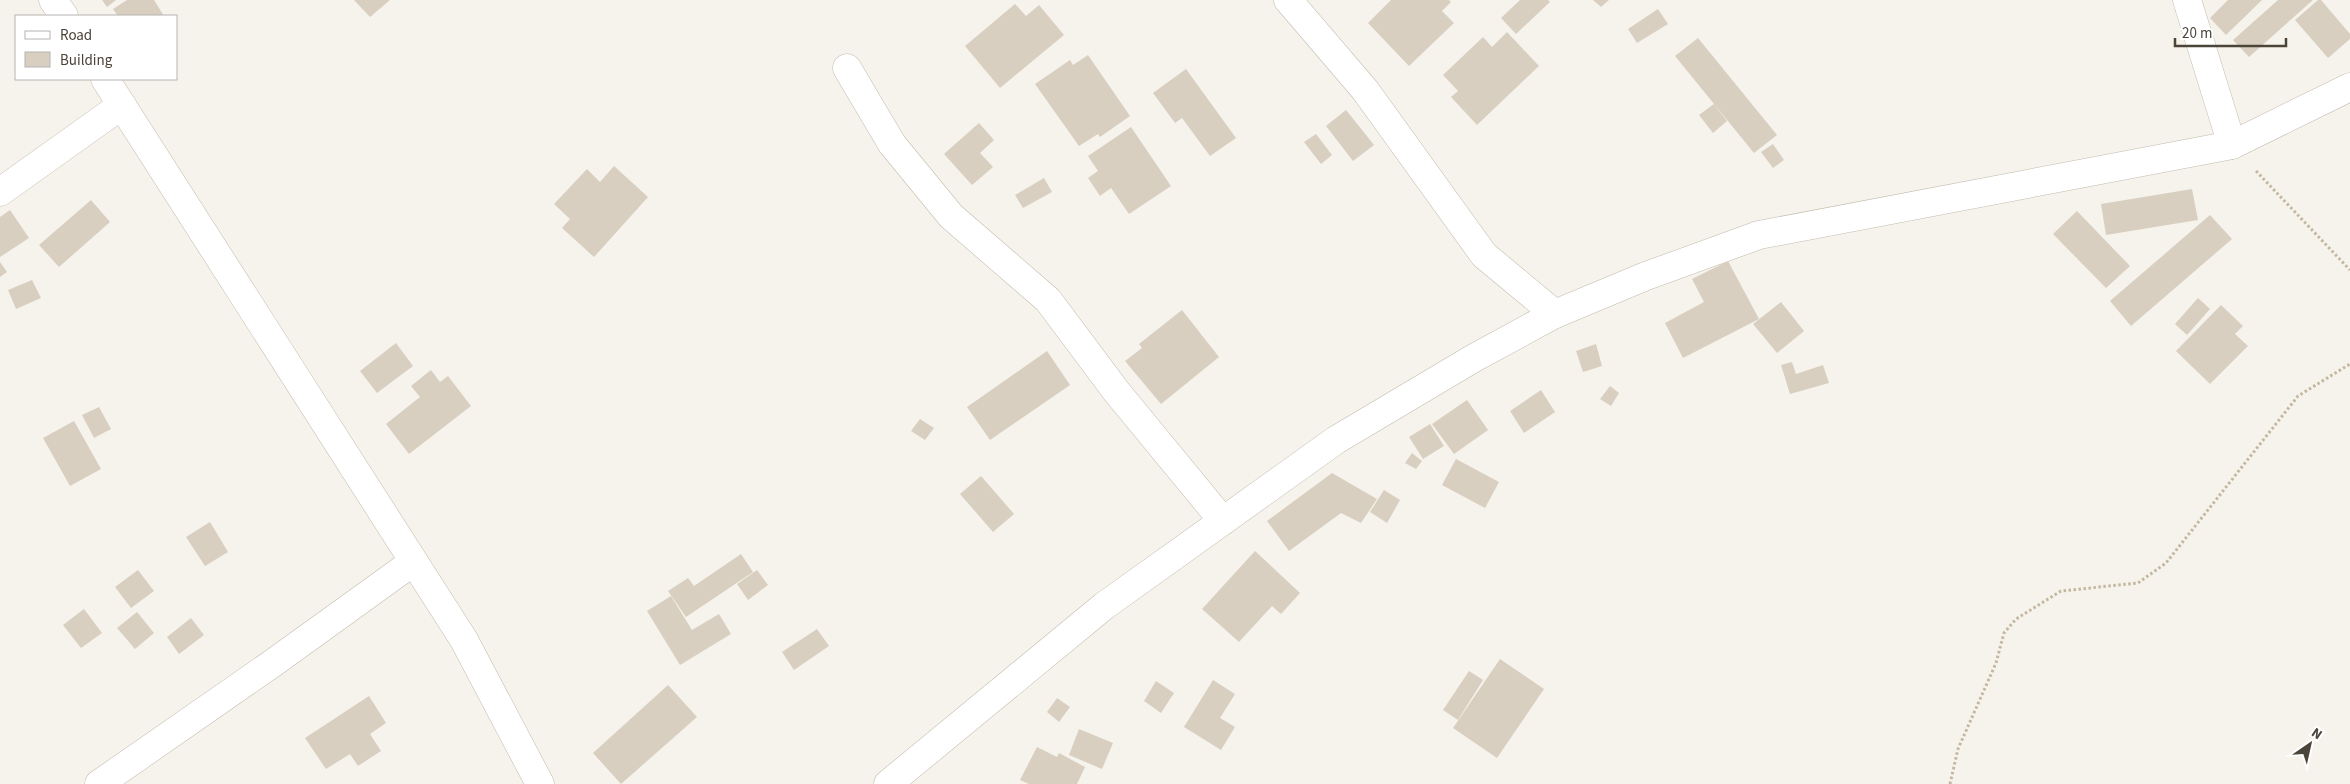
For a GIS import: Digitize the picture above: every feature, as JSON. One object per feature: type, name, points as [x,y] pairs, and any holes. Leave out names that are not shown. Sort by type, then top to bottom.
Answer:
[{"type":"street","points":[[54,0],[63,15]]},
{"type":"street","points":[[1288,0],[1365,90],[1484,255],[1555,314]]},
{"type":"street","points":[[2187,0],[2232,145]]},
{"type":"street","points":[[847,68],[892,144],[951,216],[1048,300],[1116,391],[1223,521]]},
{"type":"street","points":[[106,80],[464,640],[520,742],[540,784]]},
{"type":"street","points":[[888,784],[1104,606],[1336,440],[1474,358],[1555,314],[1646,276],[1759,235],[2232,145],[2350,86]]},
{"type":"street","points":[[0,192],[122,105]]},
{"type":"street","points":[[99,784],[273,663],[413,562]]},
{"type":"path","points":[[2232,145],[2350,270]]},
{"type":"path","points":[[1950,784],[1958,749],[1996,662],[2004,634],[2016,619],[2061,591],[2138,583],[2166,563],[2298,396],[2350,364]]},
{"type":"building","points":[[102,0],[116,0],[107,7]]},
{"type":"building","points":[[127,0],[154,0],[163,15],[117,15],[113,9]]},
{"type":"building","points":[[354,0],[390,0],[370,17]]},
{"type":"building","points":[[1391,0],[1449,0],[1451,2],[1442,11],[1454,23],[1409,66],[1368,23]]},
{"type":"building","points":[[1520,0],[1548,0],[1550,2],[1516,34],[1501,18]]},
{"type":"building","points":[[1593,0],[1609,0],[1601,7]]},
{"type":"building","points":[[2228,0],[2262,0],[2226,35],[2210,18]]},
{"type":"building","points":[[2278,0],[2313,0],[2249,57],[2233,40]]},
{"type":"building","points":[[2318,0],[2321,0],[2350,34],[2350,39],[2328,58],[2295,20]]},
{"type":"building","points":[[1015,4],[1026,16],[1039,5],[1064,35],[1000,88],[965,46]]},
{"type":"building","points":[[1658,9],[1668,24],[1637,43],[1628,29]]},
{"type":"building","points":[[1507,32],[1539,66],[1477,125],[1451,97],[1458,91],[1443,75],[1483,37],[1492,47]]},
{"type":"building","points":[[1698,38],[1777,135],[1754,153],[1675,56]]},
{"type":"building","points":[[1088,55],[1130,116],[1100,137],[1098,134],[1079,146],[1035,84],[1070,60],[1073,65]]},
{"type":"building","points":[[1186,69],[1236,138],[1210,156],[1182,118],[1175,123],[1153,93]]},
{"type":"building","points":[[1714,104],[1727,121],[1713,133],[1699,115]]},
{"type":"building","points":[[1346,110],[1374,145],[1353,161],[1326,126]]},
{"type":"building","points":[[979,123],[994,140],[980,153],[993,167],[972,185],[944,154]]},
{"type":"building","points":[[1131,127],[1171,186],[1129,214],[1111,188],[1100,196],[1088,178],[1098,171],[1088,156]]},
{"type":"building","points":[[1316,134],[1332,155],[1321,164],[1304,142]]},
{"type":"building","points":[[1773,144],[1784,160],[1773,168],[1761,152]]},
{"type":"building","points":[[614,166],[648,197],[594,257],[562,228],[570,219],[554,204],[587,169],[600,182]]},
{"type":"building","points":[[1044,178],[1052,192],[1023,208],[1015,195]]},
{"type":"building","points":[[2192,189],[2198,220],[2106,235],[2101,204]]},
{"type":"building","points":[[91,200],[110,222],[59,267],[39,245]]},
{"type":"building","points":[[10,210],[29,238],[0,257],[0,217]]},
{"type":"building","points":[[2077,211],[2130,266],[2106,288],[2053,234]]},
{"type":"building","points":[[2210,215],[2232,239],[2131,326],[2110,301]]},
{"type":"building","points":[[1728,261],[1759,319],[1683,358],[1665,323],[1704,302],[1692,279]]},
{"type":"building","points":[[0,262],[7,272],[0,277]]},
{"type":"building","points":[[32,280],[41,298],[16,309],[8,290]]},
{"type":"building","points":[[2198,298],[2210,309],[2187,335],[2175,324]]},
{"type":"building","points":[[1781,302],[1804,331],[1777,353],[1753,324]]},
{"type":"building","points":[[2221,305],[2243,326],[2235,334],[2248,346],[2210,384],[2176,351]]},
{"type":"building","points":[[1182,310],[1219,357],[1161,404],[1125,361],[1142,348],[1139,344]]},
{"type":"building","points":[[396,343],[413,366],[377,393],[360,371]]},
{"type":"building","points":[[1596,344],[1602,366],[1583,372],[1576,351]]},
{"type":"building","points":[[1047,351],[1070,385],[990,440],[967,407]]},
{"type":"building","points":[[1792,362],[1796,374],[1823,365],[1829,383],[1790,394],[1781,365]]},
{"type":"building","points":[[431,370],[440,382],[448,376],[471,406],[409,454],[386,424],[420,397],[411,386]]},
{"type":"building","points":[[1610,386],[1619,393],[1611,406],[1600,399]]},
{"type":"building","points":[[1541,390],[1555,412],[1524,433],[1510,411]]},
{"type":"building","points":[[1467,400],[1488,430],[1454,454],[1432,424]]},
{"type":"building","points":[[99,407],[111,429],[94,438],[82,415]]},
{"type":"building","points":[[920,419],[934,428],[925,440],[911,431]]},
{"type":"building","points":[[74,421],[101,469],[70,486],[43,438]]},
{"type":"building","points":[[1430,424],[1444,446],[1423,459],[1409,437]]},
{"type":"building","points":[[1412,453],[1422,461],[1416,469],[1405,463]]},
{"type":"building","points":[[1456,459],[1499,482],[1485,508],[1442,485]]},
{"type":"building","points":[[1332,473],[1377,499],[1361,523],[1341,513],[1289,551],[1267,521]]},
{"type":"building","points":[[981,476],[1014,514],[993,532],[960,494]]},
{"type":"building","points":[[1384,490],[1400,500],[1387,523],[1370,512]]},
{"type":"building","points":[[210,522],[228,552],[205,566],[186,537]]},
{"type":"building","points":[[1255,551],[1300,593],[1281,614],[1272,606],[1239,642],[1202,609]]},
{"type":"building","points":[[741,554],[753,572],[686,617],[668,591],[688,578],[694,586]]},
{"type":"building","points":[[138,570],[154,591],[131,608],[115,587]]},
{"type":"building","points":[[757,570],[768,585],[748,600],[737,584]]},
{"type":"building","points":[[671,596],[692,630],[719,614],[731,634],[680,665],[647,611]]},
{"type":"building","points":[[84,609],[102,633],[81,648],[63,625]]},
{"type":"building","points":[[137,612],[154,633],[135,649],[117,628]]},
{"type":"building","points":[[191,618],[204,635],[179,654],[167,637]]},
{"type":"building","points":[[817,629],[829,646],[794,670],[782,652]]},
{"type":"building","points":[[1500,659],[1544,689],[1497,758],[1453,728]]},
{"type":"building","points":[[1469,671],[1483,680],[1458,720],[1443,710]]},
{"type":"building","points":[[1213,680],[1235,694],[1220,718],[1235,727],[1221,750],[1184,727]]},
{"type":"building","points":[[1156,681],[1174,693],[1161,713],[1144,701]]},
{"type":"building","points":[[668,685],[697,717],[621,784],[593,753]]},
{"type":"building","points":[[369,696],[386,723],[370,734],[381,751],[358,766],[350,754],[326,769],[305,738]]},
{"type":"building","points":[[1057,698],[1070,707],[1059,722],[1047,712]]},
{"type":"building","points":[[1079,729],[1113,743],[1102,769],[1069,755]]},
{"type":"building","points":[[1037,747],[1057,757],[1059,753],[1085,767],[1077,784],[1029,784],[1020,780]]}]
